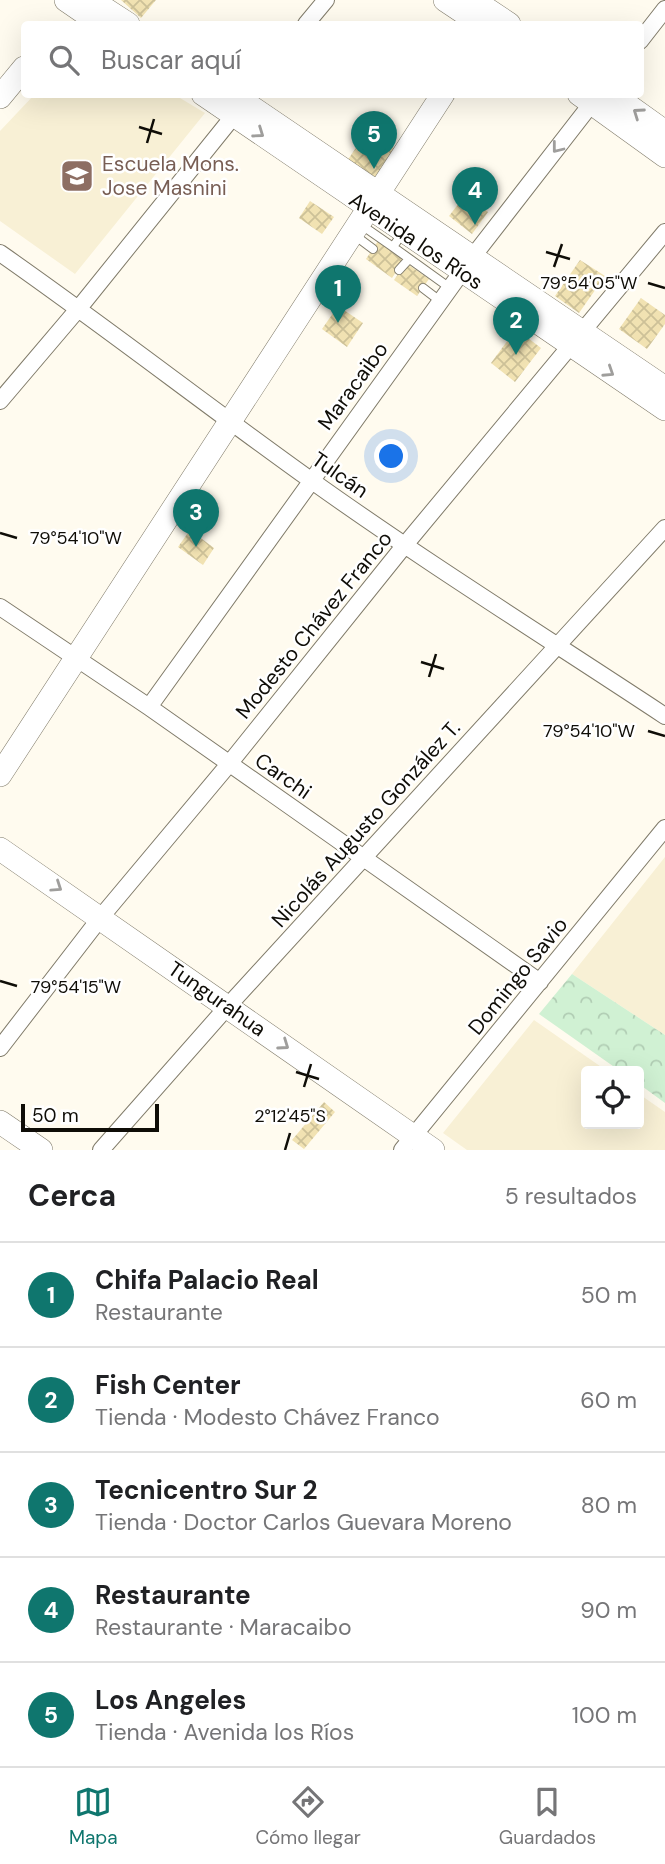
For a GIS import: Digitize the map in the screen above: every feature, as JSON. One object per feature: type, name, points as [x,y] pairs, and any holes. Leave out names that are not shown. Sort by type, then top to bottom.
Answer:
[{"type":"main road","points":[[445,0],[495,18]]},
{"type":"main road","points":[[473,0],[495,18]]},
{"type":"main road","points":[[76,6],[98,21]]},
{"type":"main road","points":[[76,6],[119,21]]},
{"type":"main road","points":[[0,97],[21,72]]},
{"type":"main road","name":"Avenida los Ríos","points":[[222,98],[240,102],[366,216],[456,280],[577,340],[665,388]]},
{"type":"main road","points":[[0,775],[440,98]]},
{"type":"main road","points":[[596,98],[665,156]]},
{"type":"main road","points":[[597,98],[665,132]]},
{"type":"main road","name":"Avenida los Ríos","points":[[366,216],[456,280]]},
{"type":"main road","name":"Avenida los Ríos","points":[[577,340],[665,409]]},
{"type":"main road","name":"Tungurahua","points":[[0,849],[228,1006],[408,1143],[433,1150]]},
{"type":"main road","points":[[0,1122],[41,1150]]},
{"type":"street","points":[[308,21],[326,0]]},
{"type":"street","points":[[644,36],[665,9]]},
{"type":"street","name":"Maracaibo","points":[[149,707],[456,280],[594,98]]},
{"type":"street","points":[[0,401],[79,308],[240,102]]},
{"type":"street","name":"Modesto Chávez Franco","points":[[0,1048],[101,918],[404,546],[665,232]]},
{"type":"street","name":"Tulcán","points":[[0,253],[404,546],[665,716]]},
{"type":"street","name":"Nicolás Augusto González T.","points":[[101,1150],[228,1006],[665,527]]},
{"type":"street","name":"Carchi","points":[[0,607],[149,707],[540,982]]},
{"type":"street","name":"Domingo Savio","points":[[408,1143],[665,828]]},
{"type":"lane","points":[[366,216],[373,249]]},
{"type":"lane","points":[[398,240],[409,259],[456,280]]},
{"type":"lane","points":[[400,270],[409,259]]},
{"type":"lane","points":[[424,288],[456,280]]},
{"type":"shaded area","name":"Escuela Mons. Jose Masnini","points":[[31,98],[180,98],[205,113],[75,274],[0,221],[0,131]]},
{"type":"shaded area","points":[[665,857],[665,1035],[572,974]]},
{"type":"shaded area","points":[[534,1020],[600,1066],[581,1066],[581,1129],[644,1129],[644,1097],[665,1112],[665,1150],[467,1150],[443,1133]]},
{"type":"green space","points":[[572,974],[665,1035],[665,1103],[644,1088],[644,1066],[613,1066],[539,1014]]},
{"type":"building","points":[[121,0],[156,0],[141,18]]},
{"type":"building","points":[[368,130],[394,148],[374,179],[347,161]]},
{"type":"building","points":[[466,194],[488,212],[472,234],[449,216]]},
{"type":"building","points":[[310,201],[334,217],[322,234],[299,218]]},
{"type":"building","points":[[378,241],[404,260],[392,278],[366,259]]},
{"type":"building","points":[[580,260],[605,276],[579,313],[555,296]]},
{"type":"building","points":[[406,263],[429,279],[417,296],[394,280]]},
{"type":"building","points":[[641,298],[665,315],[665,324],[647,349],[619,329]]},
{"type":"building","points":[[338,306],[363,323],[347,347],[322,329]]},
{"type":"building","points":[[516,329],[541,348],[515,382],[491,363]]},
{"type":"building","points":[[190,530],[214,548],[203,565],[178,547]]},
{"type":"building","points":[[324,1102],[335,1112],[304,1149],[292,1140]]},
{"type":"place","name":"Los Angeles","points":[[374,169]]},
{"type":"place","name":"Escuela Mons. Jose Masnini","points":[[77,176]]},
{"type":"place","name":"Restaurante","points":[[475,225]]},
{"type":"place","name":"Chifa Palacio Real","points":[[338,323]]},
{"type":"place","name":"Fish Center","points":[[516,355]]},
{"type":"place","name":"Tecnicentro Sur 2","points":[[196,547]]}]
